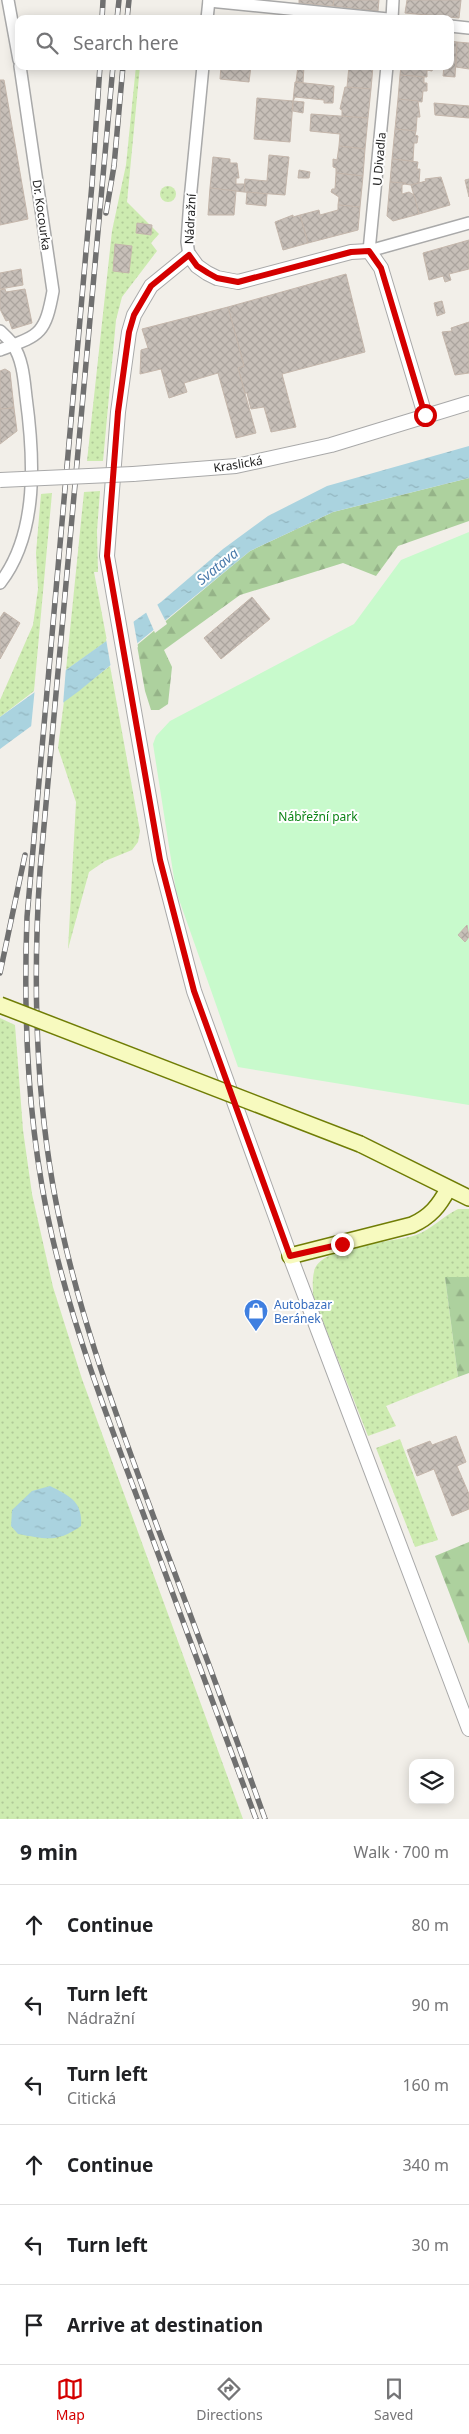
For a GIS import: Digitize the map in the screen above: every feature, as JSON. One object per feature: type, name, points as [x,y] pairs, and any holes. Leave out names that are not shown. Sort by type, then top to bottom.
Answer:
[{"type":"main road","points":[[0,1005],[360,1144],[469,1198]]},
{"type":"main road","points":[[290,1256],[412,1225],[421,1221],[437,1208],[448,1189]]},
{"type":"street","points":[[8,0],[15,38]]},
{"type":"street","points":[[392,15],[393,0]]},
{"type":"street","points":[[207,15],[209,1],[348,15]]},
{"type":"street","points":[[454,26],[469,28]]},
{"type":"street","name":"Dr. Kocourka","points":[[0,350],[34,337],[42,329],[49,312],[53,291],[21,70]]},
{"type":"street","name":"Nádražní","points":[[203,70],[187,242],[189,255],[197,266],[208,273],[217,278],[238,282],[351,252],[369,251],[469,224]]},
{"type":"street","name":"U Divadla","points":[[369,251],[387,70]]},
{"type":"street","points":[[369,251],[381,268],[425,415]]},
{"type":"street","points":[[189,255],[151,286],[134,315],[129,332],[118,412],[107,556],[160,860],[194,991],[290,1256],[469,1729]]},
{"type":"street","points":[[0,331],[14,345],[22,366],[30,429],[28,503],[18,552],[0,583]]},
{"type":"street","name":"Kraslická","points":[[0,480],[133,474],[236,466],[331,445],[469,403]]},
{"type":"green space","points":[[136,70],[140,70],[127,202],[159,234],[151,243],[157,251],[122,297],[116,320],[103,461],[87,461],[112,231],[126,165]]},
{"type":"green space","points":[[165,186],[171,186],[176,191],[174,200],[165,202],[160,197],[160,191]]},
{"type":"green space","points":[[469,478],[469,521],[398,546],[376,576],[343,563],[240,595],[164,650],[172,667],[168,704],[159,710],[151,710],[145,691],[137,645],[250,551],[333,512]]},
{"type":"green space","points":[[100,491],[97,531],[98,572],[94,572],[107,641],[66,670],[84,492]]},
{"type":"green space","points":[[52,493],[34,691],[0,717],[0,700],[33,625],[38,589],[36,553],[41,494]]},
{"type":"green space","name":"Nábřežní park","points":[[469,532],[469,1105],[238,1067],[176,891],[153,744],[156,736],[170,721],[354,624],[401,560]]},
{"type":"green space","points":[[110,666],[140,831],[138,842],[132,850],[105,861],[89,872],[68,949],[76,802],[58,748],[64,701]]},
{"type":"green space","points":[[0,1018],[15,1025],[23,1130],[32,1194],[53,1287],[82,1379],[243,1819],[0,1819]]},
{"type":"green space","points":[[458,1209],[469,1209],[469,1277],[445,1277],[458,1377],[386,1406],[396,1426],[368,1436],[313,1296],[314,1272],[319,1263],[329,1256],[358,1246],[416,1235]]},
{"type":"green space","points":[[445,1277],[469,1277],[469,1373],[458,1377]]},
{"type":"green space","points":[[400,1439],[438,1540],[415,1547],[376,1448]]},
{"type":"green space","points":[[469,1542],[469,1644],[435,1556]]},
{"type":"water","name":"Svatava","points":[[469,446],[469,478],[333,512],[250,551],[79,691],[0,749],[0,717],[161,602],[223,549],[268,516],[327,486]]},
{"type":"water","points":[[50,1486],[74,1501],[80,1511],[81,1526],[65,1535],[51,1538],[18,1534],[11,1526],[12,1510],[32,1491]]},
{"type":"pier","points":[[156,602],[167,624],[155,633],[145,610]]},
{"type":"pier","points":[[133,619],[138,647],[111,668],[106,639]]},
{"type":"pier","points":[[66,667],[63,705],[31,728],[35,687]]},
{"type":"building","points":[[299,0],[334,0],[333,6],[299,3]]},
{"type":"building","points":[[334,0],[379,0],[378,11],[333,6]]},
{"type":"building","points":[[407,0],[461,0],[459,18],[454,18],[454,15],[405,13]]},
{"type":"building","points":[[454,42],[457,42],[455,77],[443,76],[444,70],[454,70]]},
{"type":"building","points":[[457,42],[469,43],[469,69],[456,67]]},
{"type":"building","points":[[221,70],[250,70],[249,82],[220,79]]},
{"type":"building","points":[[298,70],[304,70],[303,83],[296,82]]},
{"type":"building","points":[[349,70],[373,70],[371,89],[347,87]]},
{"type":"building","points":[[401,70],[427,70],[427,77],[400,75]]},
{"type":"building","points":[[400,75],[424,77],[424,83],[427,83],[427,91],[423,91],[422,102],[398,99]]},
{"type":"building","points":[[0,80],[4,80],[28,219],[0,225]]},
{"type":"building","points":[[295,82],[334,86],[333,103],[324,103],[324,100],[295,97],[293,101]]},
{"type":"building","points":[[345,87],[371,89],[368,118],[342,116],[342,110],[340,109]]},
{"type":"building","points":[[257,98],[293,101],[290,142],[254,139]]},
{"type":"building","points":[[398,99],[418,101],[420,117],[417,117],[416,131],[395,129]]},
{"type":"building","points":[[293,101],[304,102],[303,113],[293,111]]},
{"type":"building","points":[[434,103],[469,106],[469,118],[435,115]]},
{"type":"building","points":[[311,114],[368,118],[365,149],[339,146],[340,134],[310,131]]},
{"type":"building","points":[[395,129],[416,131],[415,135],[418,136],[417,143],[414,143],[413,161],[392,159]]},
{"type":"building","points":[[339,146],[365,149],[363,176],[336,173],[336,168],[333,167],[333,159],[337,160]]},
{"type":"building","points":[[269,155],[289,157],[285,195],[244,192],[245,179],[267,181]]},
{"type":"building","points":[[213,157],[230,159],[230,163],[237,163],[239,178],[236,178],[236,184],[245,184],[244,192],[210,188]]},
{"type":"building","points":[[392,159],[418,162],[417,169],[420,169],[419,183],[411,185],[390,182]]},
{"type":"building","points":[[299,170],[310,172],[309,178],[298,178]]},
{"type":"building","points":[[336,173],[363,176],[360,207],[338,205],[339,197],[331,192],[332,189],[335,189]]},
{"type":"building","points":[[441,177],[450,205],[419,214],[411,185],[426,181],[425,179]]},
{"type":"building","points":[[469,179],[469,197],[465,180]]},
{"type":"building","points":[[390,182],[406,183],[402,185],[402,194],[409,192],[414,195],[419,214],[393,221],[387,216]]},
{"type":"building","points":[[210,188],[236,191],[234,215],[208,215]]},
{"type":"building","points":[[247,192],[267,194],[266,206],[246,204]]},
{"type":"building","points":[[338,205],[360,207],[358,230],[308,243],[300,215],[319,210],[320,215],[338,210]]},
{"type":"building","points":[[293,215],[293,217],[300,215],[308,243],[283,250],[275,222]]},
{"type":"building","points":[[137,223],[152,225],[151,235],[136,233]]},
{"type":"building","points":[[469,240],[469,269],[449,274],[451,280],[445,282],[443,276],[429,280],[423,253]]},
{"type":"building","points":[[115,244],[132,246],[129,273],[113,271]]},
{"type":"building","points":[[21,269],[23,285],[0,289],[0,273]]},
{"type":"building","points":[[346,274],[365,352],[282,374],[296,427],[271,432],[264,407],[251,409],[247,393],[245,393],[238,368],[244,366],[228,307]]},
{"type":"building","points":[[5,289],[6,292],[25,289],[32,323],[12,329],[9,320],[6,321],[0,309],[0,290]]},
{"type":"building","points":[[442,301],[445,313],[437,316],[434,303]]},
{"type":"building","points":[[228,307],[244,366],[238,368],[256,433],[236,438],[218,373],[184,383],[187,392],[169,398],[161,369],[140,374],[141,350],[148,348],[142,329]]},
{"type":"building","points":[[469,322],[469,373],[455,375],[442,332],[452,331],[451,328]]},
{"type":"building","points":[[5,369],[10,372],[14,408],[0,409],[0,371]]},
{"type":"building","points":[[14,408],[17,431],[0,444],[0,409]]},
{"type":"building","points":[[252,597],[270,619],[221,659],[204,638]]},
{"type":"building","points":[[4,612],[20,623],[0,659],[0,618]]},
{"type":"building","points":[[467,925],[469,937],[465,942],[458,935]]},
{"type":"building","points":[[456,1436],[466,1462],[457,1466],[469,1494],[469,1509],[452,1516],[434,1469],[417,1476],[407,1450],[430,1441],[432,1445]]},
{"type":"railway","points":[[102,15],[103,0]]},
{"type":"railway","points":[[117,15],[119,0]]},
{"type":"railway","points":[[127,15],[129,0]]},
{"type":"railway","points":[[100,70],[92,184],[27,917],[26,997],[32,1117],[37,1157],[52,1236],[81,1341],[256,1819]]},
{"type":"railway","points":[[113,70],[40,870],[36,989],[42,1108],[53,1186],[72,1273],[84,1316],[126,1443],[265,1819]]},
{"type":"railway","points":[[106,213],[114,166],[123,70]]},
{"type":"railway","points":[[0,973],[25,855]]},
{"type":"place","name":"Autobazar Beránek","points":[[256,1332]]},
{"type":"route","points":[[342,1244],[290,1256],[194,991],[160,860],[107,556],[118,412],[129,332],[134,315],[151,286],[189,255],[197,266],[217,278],[238,282],[351,252],[369,251],[376,258],[381,268],[425,415]]}]
